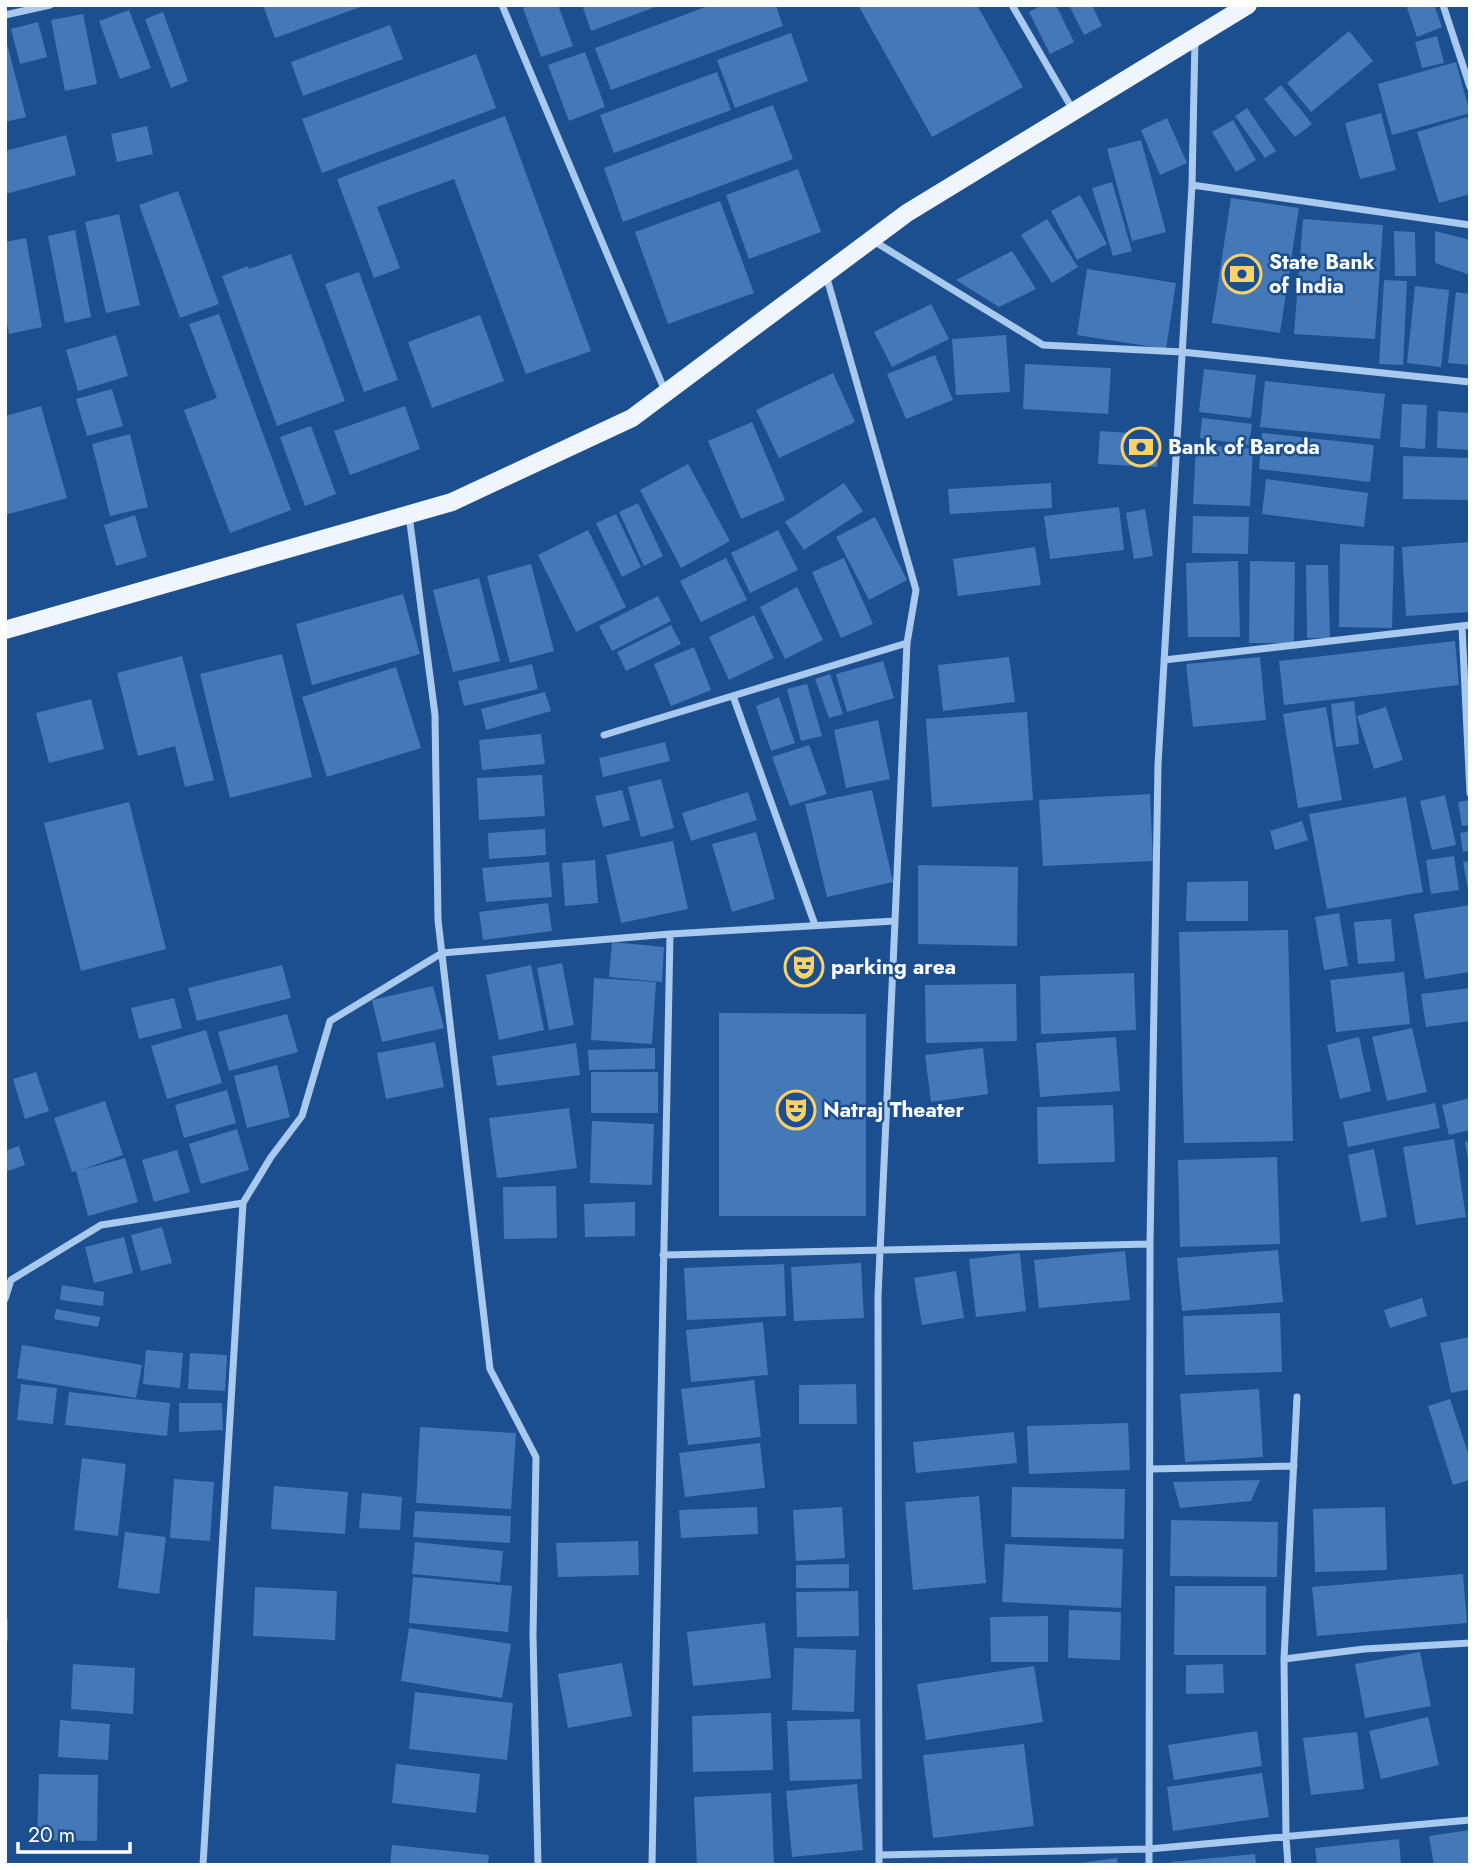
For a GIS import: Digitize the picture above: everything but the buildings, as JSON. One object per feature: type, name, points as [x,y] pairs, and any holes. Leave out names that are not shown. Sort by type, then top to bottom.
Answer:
[{"type":"main road","points":[[5,630],[452,502],[632,418],[907,213],[1248,5]]},
{"type":"street","points":[[5,15],[50,5]]},
{"type":"street","points":[[502,5],[666,393]]},
{"type":"street","points":[[1012,5],[1074,112]]},
{"type":"street","points":[[1443,5],[1470,87]]},
{"type":"street","points":[[1149,1865],[1150,1244],[1158,765],[1192,185],[1195,38]]},
{"type":"street","points":[[1192,185],[1470,225]]},
{"type":"street","points":[[872,240],[1043,345],[1182,352],[1470,382]]},
{"type":"street","points":[[825,274],[916,590],[907,643],[878,1296],[879,1865]]},
{"type":"street","points":[[409,514],[435,715],[442,953],[490,1369],[536,1457],[533,1634],[538,1865]]},
{"type":"street","points":[[1164,660],[1466,626],[1470,793]]},
{"type":"street","points":[[604,735],[907,643]]},
{"type":"street","points":[[733,696],[815,925]]},
{"type":"street","points":[[203,1865],[243,1203],[271,1157],[302,1116],[330,1021],[442,953],[670,934],[895,921]]},
{"type":"street","points":[[652,1865],[670,934]]},
{"type":"street","points":[[5,1298],[11,1280],[101,1225],[243,1203]]},
{"type":"street","points":[[663,1255],[1150,1244]]},
{"type":"street","points":[[1288,1865],[1284,1659],[1297,1398]]},
{"type":"street","points":[[1150,1469],[1294,1466]]},
{"type":"street","points":[[1284,1659],[1364,1649],[1470,1643]]},
{"type":"street","points":[[879,1855],[1149,1849],[1470,1820]]},
{"type":"place","name":"State Bank of India","points":[[1242,274]]},
{"type":"place","name":"Bank of Baroda","points":[[1141,447]]},
{"type":"place","name":"parking area","points":[[804,967]]},
{"type":"place","name":"Natraj Theater","points":[[796,1110]]}]
